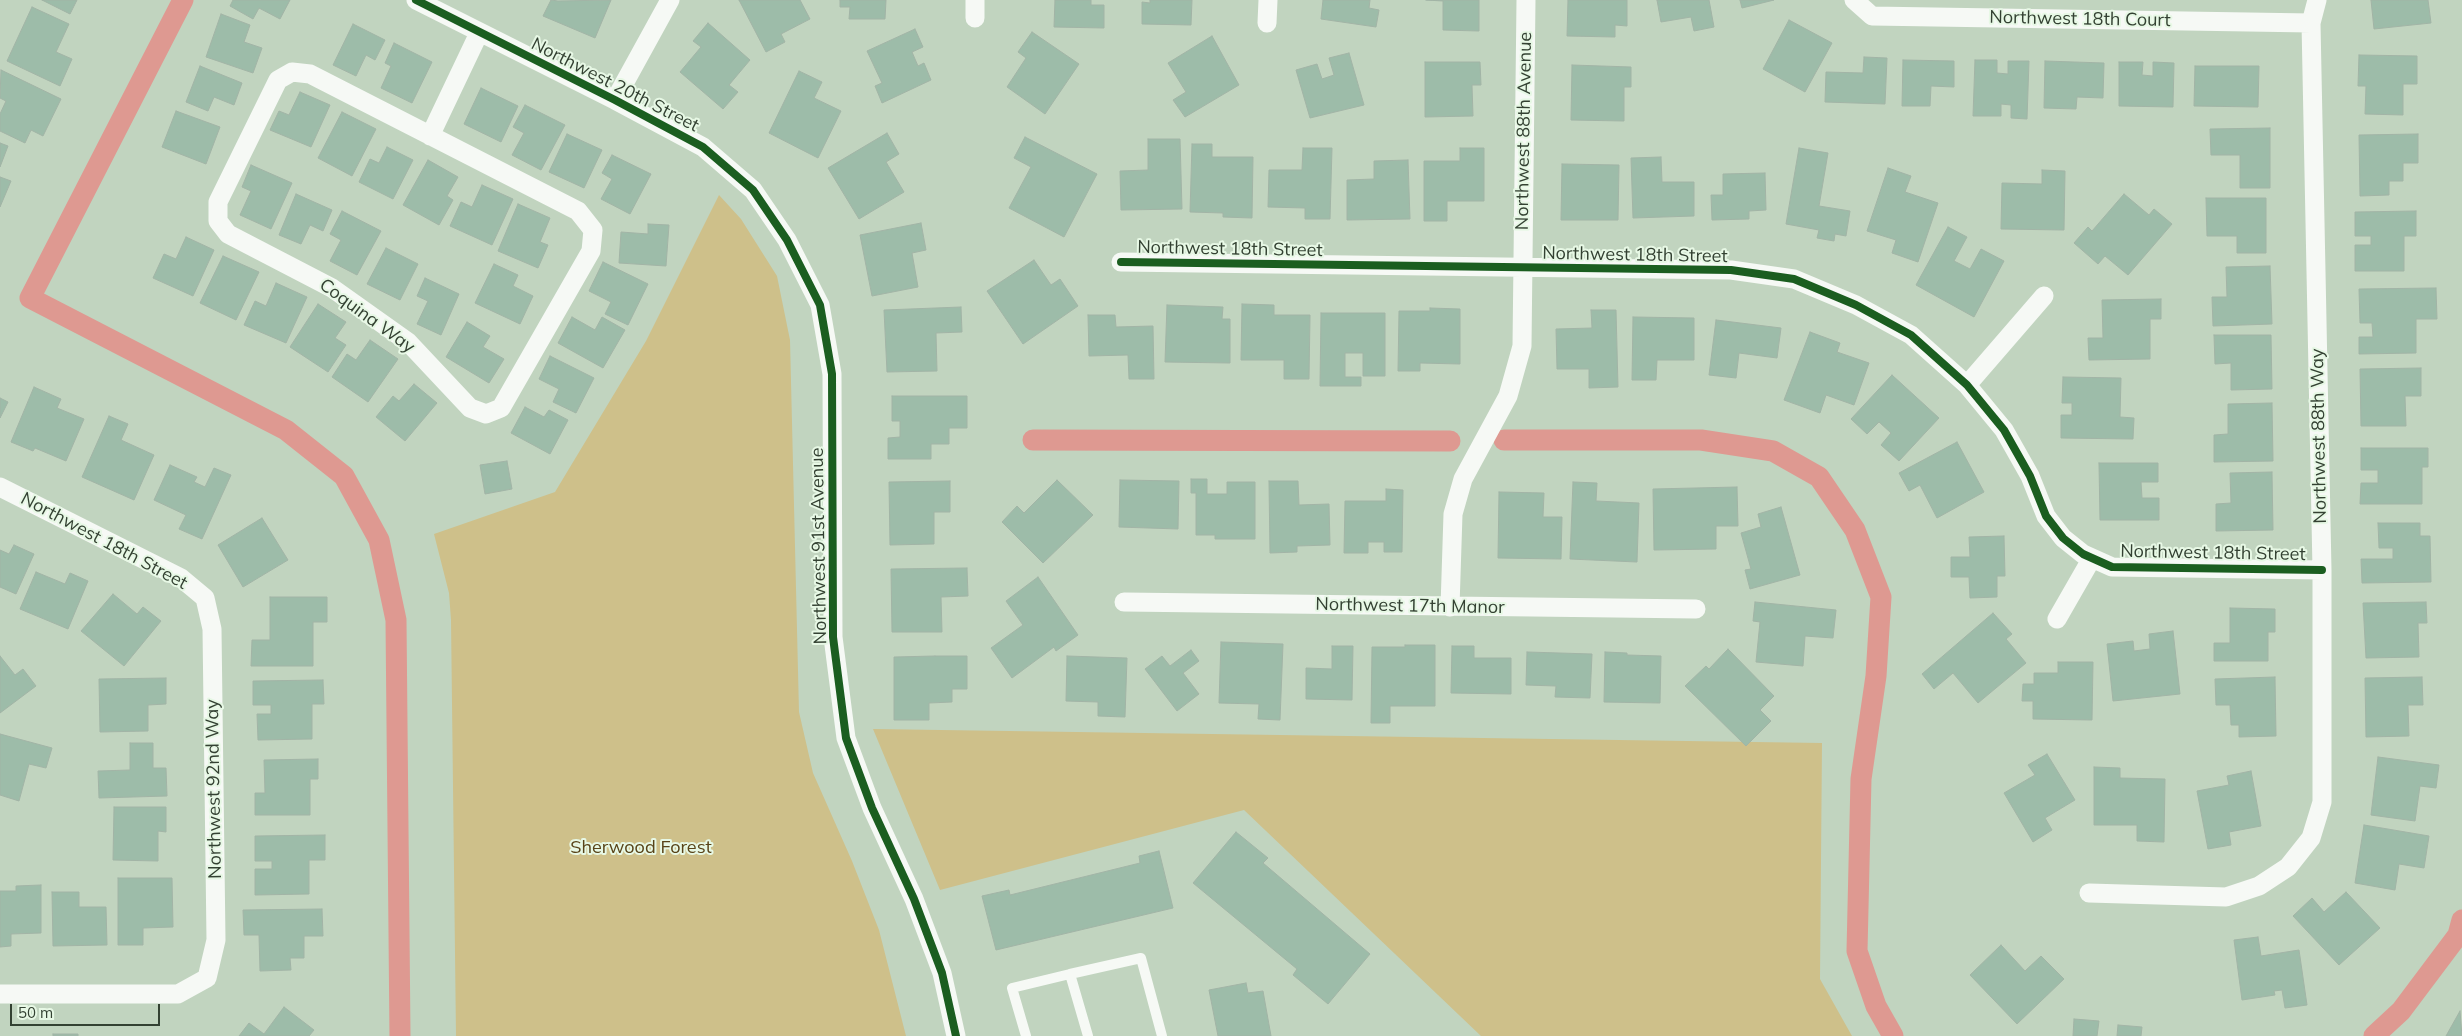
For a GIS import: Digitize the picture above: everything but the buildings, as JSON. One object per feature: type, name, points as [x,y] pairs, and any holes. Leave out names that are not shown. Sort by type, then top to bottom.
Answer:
[{"type":"street","name":"Northwest 20th Street","points":[[416,0],[615,100],[703,147],[753,190],[787,240],[820,305]]},
{"type":"street","points":[[615,100],[670,0]]},
{"type":"street","points":[[1267,23],[1268,0]]},
{"type":"street","name":"Northwest 88th Avenue","points":[[1450,607],[1453,514],[1463,479],[1508,396],[1522,346],[1526,0]]},
{"type":"street","name":"Northwest 18th Court","points":[[1854,0],[1872,16],[2311,23]]},
{"type":"street","name":"Northwest 88th Way","points":[[2089,893],[2226,897],[2259,886],[2288,867],[2310,838],[2322,802],[2322,570],[2311,23],[2317,0]]},
{"type":"street","points":[[430,136],[478,32]]},
{"type":"street","name":"Coquina Way","points":[[292,72],[310,74],[430,136],[578,211],[592,230],[591,251],[501,408],[486,414],[470,408],[408,342],[332,288],[228,234],[218,221],[218,202],[278,80],[292,72]]},
{"type":"street","name":"Northwest 18th Street","points":[[1121,262],[1731,270],[1794,279],[1856,305],[1911,336],[1967,385],[2004,430],[2030,476],[2046,516],[2063,538],[2082,554],[2112,567],[2322,570]]},
{"type":"street","points":[[1967,385],[2044,296]]},
{"type":"street","name":"Northwest 91st Avenue","points":[[820,305],[832,374],[833,638],[846,738],[872,808],[914,899],[942,973],[956,1036]]},
{"type":"street","name":"Northwest 18th Street","points":[[0,487],[181,578],[205,598]]},
{"type":"street","points":[[2057,618],[2092,558]]},
{"type":"street","name":"Northwest 92nd Way","points":[[0,994],[178,994],[207,978],[216,940],[212,629],[205,598]]},
{"type":"street","name":"Northwest 17th Manor","points":[[1124,602],[1696,609]]},
{"type":"lane","points":[[1026,1036],[1012,988],[1141,958],[1162,1036]]},
{"type":"lane","points":[[1070,974],[1088,1036]]},
{"type":"green space","name":"Sherwood Forest","points":[[719,195],[741,219],[777,276],[790,340],[799,712],[813,773],[852,861],[879,930],[906,1036],[456,1036],[451,620],[449,593],[434,534],[555,492],[646,341]]},
{"type":"green space","points":[[873,729],[1822,743],[1820,979],[1852,1036],[1481,1036],[1244,810],[940,890]]},
{"type":"waterway","points":[[183,0],[30,298],[286,430],[344,476],[379,540],[396,620],[400,1036]]},
{"type":"waterway","points":[[1033,440],[1450,441]]},
{"type":"waterway","points":[[1504,440],[1701,440],[1773,451],[1819,477],[1855,530],[1881,597],[1876,676],[1861,779],[1857,951],[1876,1006],[1893,1036]]},
{"type":"waterway","points":[[2374,1036],[2401,1011],[2458,935],[2462,920]]},
{"type":"cycle path","points":[[416,0],[615,100],[703,147],[753,190],[787,240],[820,305],[832,374],[833,637],[846,738],[872,808],[914,899],[942,973],[956,1036]]},
{"type":"cycle path","points":[[1121,262],[1731,270],[1794,279],[1856,305],[1911,335],[1967,385],[2004,430],[2030,476],[2046,516],[2063,538],[2083,554],[2112,567],[2322,570]]}]
